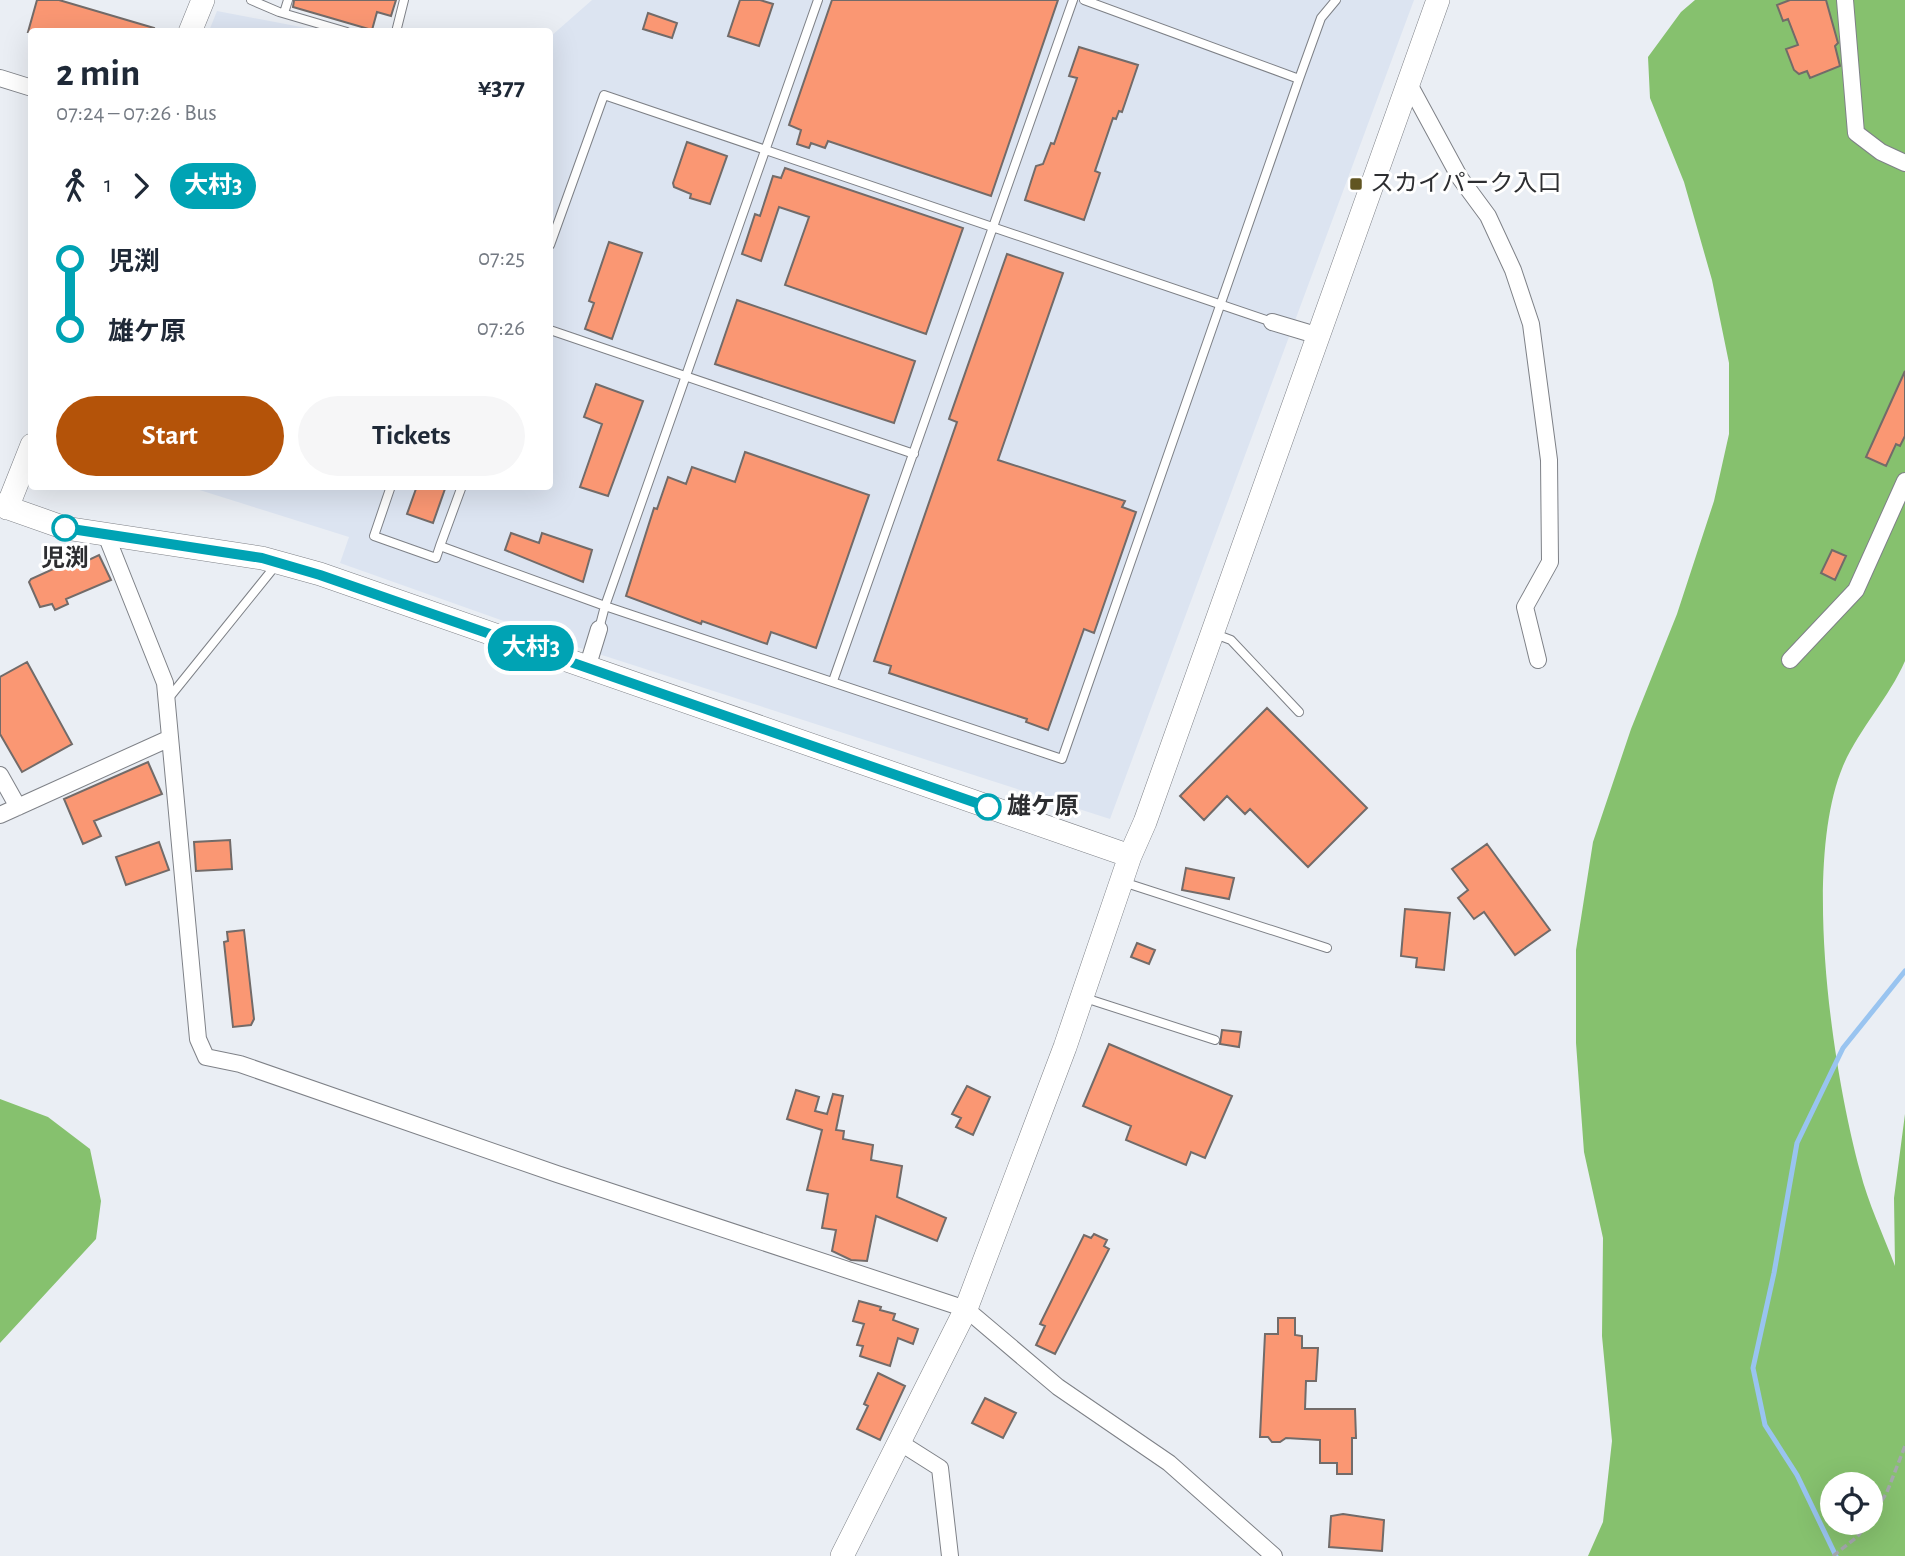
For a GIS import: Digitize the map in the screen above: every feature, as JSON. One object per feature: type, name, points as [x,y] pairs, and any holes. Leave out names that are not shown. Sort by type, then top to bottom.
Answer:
[{"type":"street","points":[[192,28],[203,0]]},
{"type":"street","points":[[842,1556],[965,1309],[1023,1163],[1121,881],[1213,633],[1438,0]]},
{"type":"street","points":[[1845,0],[1856,132],[1881,152],[1905,163]]},
{"type":"street","points":[[0,78],[28,87]]},
{"type":"street","points":[[1409,84],[1460,178],[1488,216],[1513,270],[1531,324],[1549,460],[1550,562],[1525,607],[1538,660]]},
{"type":"street","points":[[1272,322],[1319,336]]},
{"type":"street","points":[[28,453],[3,506],[65,528],[278,563],[1130,856]]},
{"type":"street","points":[[1790,660],[1856,590],[1905,481]]},
{"type":"street","points":[[106,535],[164,683],[198,1039],[206,1057],[240,1064],[556,1174],[965,1309],[1058,1387],[1169,1463],[1274,1556]]},
{"type":"street","points":[[587,668],[599,629]]},
{"type":"street","points":[[0,815],[168,739]]},
{"type":"street","points":[[0,775],[18,807]]},
{"type":"street","points":[[899,1442],[940,1468],[950,1556]]},
{"type":"lane","points":[[251,0],[334,28]]},
{"type":"lane","points":[[284,13],[288,0]]},
{"type":"lane","points":[[397,28],[404,0]]},
{"type":"lane","points":[[599,629],[818,0]]},
{"type":"lane","points":[[833,681],[1073,0]]},
{"type":"lane","points":[[1084,0],[1299,79]]},
{"type":"lane","points":[[440,546],[605,606],[1062,759],[1321,18],[1336,0]]},
{"type":"lane","points":[[553,237],[604,95],[1272,322]]},
{"type":"lane","points":[[553,331],[914,454]]},
{"type":"lane","points":[[390,490],[374,536],[436,558],[461,490]]},
{"type":"lane","points":[[166,702],[278,563]]},
{"type":"lane","points":[[1213,633],[1231,640],[1299,712]]},
{"type":"lane","points":[[1121,881],[1327,948]]},
{"type":"lane","points":[[1082,997],[1216,1040]]},
{"type":"path","points":[[1883,1499],[1905,1446]]},
{"type":"path","points":[[1833,1556],[1859,1535]]},
{"type":"shaded area","points":[[592,0],[1414,0],[1110,819],[577,647],[340,563],[349,537],[200,490],[553,490],[553,34]]},
{"type":"shaded area","points":[[217,11],[306,28],[210,28]]},
{"type":"green space","points":[[1695,0],[1905,0],[1905,661],[1843,766],[1831,807],[1824,856],[1823,910],[1832,1023],[1850,1128],[1867,1195],[1895,1266],[1894,1198],[1905,1114],[1905,1556],[1588,1556],[1603,1522],[1612,1441],[1602,1336],[1603,1238],[1584,1152],[1576,1043],[1576,950],[1593,842],[1631,729],[1677,614],[1714,501],[1729,434],[1729,363],[1712,280],[1684,182],[1650,98],[1648,57],[1681,12]]},
{"type":"green space","points":[[0,1099],[48,1117],[90,1149],[101,1201],[96,1239],[0,1343]]},
{"type":"building","points":[[37,0],[59,0],[154,28],[29,28]]},
{"type":"building","points":[[294,0],[396,0],[391,16],[377,12],[373,28],[293,7]]},
{"type":"building","points":[[740,0],[760,0],[773,4],[759,46],[728,36]]},
{"type":"building","points":[[832,0],[1058,0],[991,196],[828,141],[825,148],[811,143],[809,148],[797,144],[801,130],[789,125]]},
{"type":"building","points":[[1790,0],[1826,0],[1838,43],[1835,46],[1840,66],[1810,78],[1807,71],[1799,74],[1794,70],[1786,49],[1798,45],[1788,19],[1783,21],[1777,5]]},
{"type":"building","points":[[648,13],[677,23],[672,38],[643,29]]},
{"type":"building","points":[[1079,47],[1138,65],[1122,112],[1119,111],[1116,119],[1113,118],[1095,171],[1100,173],[1084,220],[1025,200],[1036,166],[1043,164],[1051,143],[1054,144],[1077,78],[1069,76]]},
{"type":"building","points":[[687,142],[727,156],[710,204],[690,198],[691,194],[674,187]]},
{"type":"building","points":[[785,168],[963,228],[926,334],[785,285],[809,217],[779,207],[761,261],[742,254],[755,214],[760,216],[773,176],[781,178]]},
{"type":"building","points":[[609,242],[642,253],[612,339],[585,329],[594,303],[589,301]]},
{"type":"building","points":[[1007,254],[1063,273],[998,460],[1125,501],[1122,507],[1136,512],[1094,633],[1084,629],[1048,730],[1026,722],[1027,719],[889,673],[891,666],[874,661],[957,422],[949,419]]},
{"type":"building","points":[[737,300],[915,361],[894,423],[715,364]]},
{"type":"building","points":[[1905,371],[1905,436],[1900,446],[1896,444],[1886,466],[1866,457]]},
{"type":"building","points":[[596,384],[643,401],[608,496],[580,487],[602,424],[584,417]]},
{"type":"building","points":[[745,452],[869,495],[816,648],[771,632],[767,644],[702,621],[701,624],[626,596],[654,508],[657,509],[668,477],[686,484],[692,467],[735,482]]},
{"type":"building","points":[[416,490],[445,490],[433,523],[407,514]]},
{"type":"building","points":[[511,533],[539,543],[542,533],[592,550],[583,582],[505,550]]},
{"type":"building","points":[[1832,550],[1846,556],[1835,580],[1821,573]]},
{"type":"building","points":[[99,555],[111,580],[66,599],[68,604],[55,610],[52,604],[40,607],[29,582],[31,579],[73,560],[76,566]]},
{"type":"building","points":[[27,662],[72,744],[22,772],[0,734],[0,677]]},
{"type":"building","points":[[1267,708],[1367,808],[1308,867],[1250,809],[1245,814],[1227,796],[1204,820],[1180,796]]},
{"type":"building","points":[[148,762],[162,794],[94,821],[101,836],[83,844],[64,799]]},
{"type":"building","points":[[230,840],[232,869],[196,871],[194,842]]},
{"type":"building","points":[[159,842],[169,870],[126,885],[116,857]]},
{"type":"building","points":[[1487,844],[1550,930],[1515,955],[1484,912],[1474,919],[1458,898],[1468,890],[1452,869]]},
{"type":"building","points":[[1186,868],[1234,878],[1229,899],[1182,890]]},
{"type":"building","points":[[1405,909],[1450,913],[1444,970],[1416,967],[1417,958],[1401,956]]},
{"type":"building","points":[[244,930],[254,1019],[251,1025],[233,1027],[224,942],[228,941],[227,932]]},
{"type":"building","points":[[1137,943],[1155,950],[1149,964],[1131,957]]},
{"type":"building","points":[[1222,1030],[1241,1032],[1239,1047],[1220,1044]]},
{"type":"building","points":[[1109,1044],[1232,1096],[1205,1158],[1191,1152],[1186,1165],[1126,1140],[1131,1126],[1083,1106]]},
{"type":"building","points":[[967,1086],[990,1097],[973,1135],[956,1127],[961,1118],[952,1114]]},
{"type":"building","points":[[796,1090],[819,1097],[815,1111],[827,1114],[833,1094],[843,1096],[836,1130],[844,1131],[843,1139],[873,1145],[871,1160],[902,1166],[897,1197],[946,1218],[937,1241],[876,1216],[867,1261],[851,1260],[832,1251],[836,1230],[822,1228],[828,1194],[807,1190],[822,1130],[787,1119]]},
{"type":"building","points":[[1094,1234],[1107,1240],[1104,1246],[1109,1249],[1055,1354],[1036,1345],[1045,1326],[1040,1324],[1084,1235],[1091,1238]]},
{"type":"building","points":[[859,1301],[881,1307],[880,1310],[895,1314],[893,1320],[918,1329],[913,1344],[898,1338],[890,1366],[860,1356],[863,1346],[857,1345],[864,1324],[853,1321]]},
{"type":"building","points":[[1278,1318],[1295,1318],[1295,1335],[1302,1336],[1302,1348],[1318,1348],[1316,1381],[1306,1381],[1305,1409],[1355,1409],[1356,1438],[1352,1438],[1352,1474],[1337,1474],[1337,1463],[1320,1463],[1320,1440],[1286,1438],[1280,1442],[1272,1442],[1268,1437],[1260,1437],[1265,1334],[1278,1334]]},
{"type":"building","points":[[878,1373],[905,1386],[880,1440],[857,1429],[868,1406],[864,1404]]},
{"type":"building","points":[[985,1398],[1016,1413],[1003,1438],[972,1423]]},
{"type":"building","points":[[1343,1514],[1384,1520],[1382,1551],[1329,1547],[1331,1516]]},
{"type":"waterway","points":[[1836,1556],[1797,1475],[1765,1425],[1753,1368],[1774,1273],[1797,1143],[1843,1048],[1905,971]]},
{"type":"bus line","name":"大村3","points":[[65,528],[262,558],[320,575],[988,807]]},
{"type":"place","name":"スカイパーク入口","points":[[1356,184]]},
{"type":"place","name":"児渕","points":[[65,528]]},
{"type":"place","name":"雄ケ原","points":[[988,807]]}]
